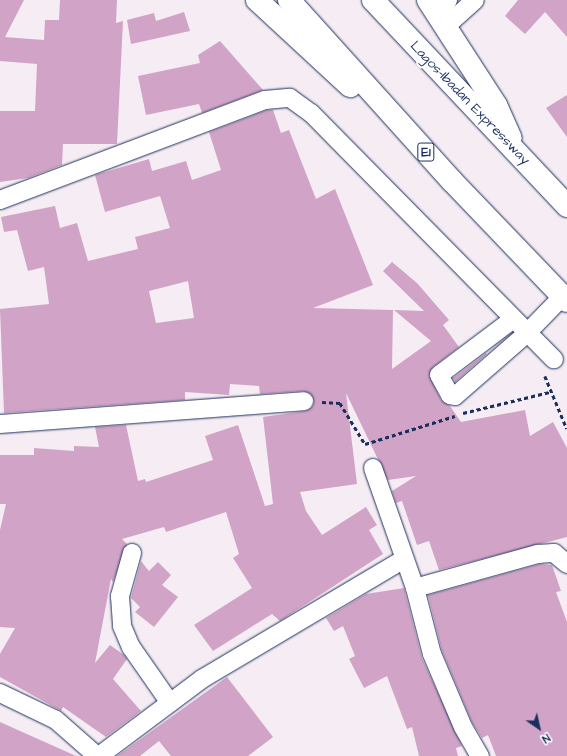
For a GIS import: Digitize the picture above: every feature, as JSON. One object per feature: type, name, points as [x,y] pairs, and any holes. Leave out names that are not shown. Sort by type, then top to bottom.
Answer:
[{"type":"highway","points":[[257,0],[452,181]]},
{"type":"highway","name":"E1","points":[[290,0],[452,181],[565,299]]},
{"type":"highway","name":"Lagos-Ibadan Expressway","points":[[373,0],[567,206]]},
{"type":"highway","points":[[440,11],[496,105],[517,152]]},
{"type":"street","points":[[440,11],[475,0]]},
{"type":"street","points":[[0,200],[265,100],[290,98],[311,113],[512,320],[554,359]]},
{"type":"street","points":[[512,320],[439,375],[450,395],[455,396],[565,299]]},
{"type":"street","points":[[0,424],[304,401]]},
{"type":"street","points":[[373,468],[415,588],[432,654],[463,727],[480,756]]},
{"type":"street","points":[[132,553],[120,596],[122,626],[131,647],[170,703]]},
{"type":"street","points":[[415,588],[538,554],[554,553],[567,564]]},
{"type":"street","points":[[0,693],[56,720],[98,756],[202,679],[404,559]]},
{"type":"path","points":[[554,359],[545,376],[550,392],[567,429]]},
{"type":"path","points":[[304,401],[340,403],[365,444],[426,423],[550,392]]},
{"type":"building","points":[[0,0],[24,0],[5,37],[44,40],[45,20],[59,20],[60,0],[117,0],[116,23],[123,21],[117,144],[63,144],[62,165],[28,178],[0,182],[0,111],[35,111],[37,64],[0,61]]},
{"type":"building","points":[[518,0],[567,0],[567,37],[545,12],[525,34],[505,16]]},
{"type":"building","points":[[184,12],[190,31],[131,44],[127,20],[154,13],[156,21]]},
{"type":"building","points":[[220,41],[263,90],[202,113],[199,104],[146,115],[138,76],[200,63],[198,55]]},
{"type":"building","points":[[567,95],[567,137],[546,108]]},
{"type":"building","points":[[267,110],[273,110],[281,133],[289,130],[316,199],[335,189],[373,285],[313,308],[393,310],[392,369],[431,341],[394,310],[424,311],[383,271],[392,262],[417,283],[449,320],[443,325],[459,347],[433,367],[429,375],[441,400],[450,406],[461,422],[525,410],[530,436],[553,422],[567,448],[567,537],[439,570],[429,541],[417,545],[402,501],[396,503],[392,491],[416,476],[388,480],[346,393],[357,484],[300,492],[306,511],[322,535],[366,507],[377,525],[369,530],[383,554],[280,621],[272,614],[213,651],[194,625],[252,588],[233,558],[239,554],[226,512],[166,532],[164,527],[122,539],[127,544],[113,582],[111,579],[95,663],[110,645],[124,655],[127,659],[113,679],[141,711],[106,737],[63,707],[61,711],[0,677],[0,654],[15,628],[0,627],[0,530],[6,504],[0,504],[0,455],[34,455],[34,448],[74,451],[74,446],[99,447],[95,427],[126,425],[138,481],[145,479],[146,482],[213,460],[205,436],[238,425],[265,506],[273,504],[263,417],[305,411],[313,406],[314,400],[304,391],[260,394],[259,386],[230,384],[229,395],[185,392],[185,400],[4,413],[0,309],[49,304],[44,267],[28,271],[17,230],[4,232],[1,217],[55,206],[60,228],[77,223],[88,261],[138,249],[135,237],[170,228],[160,196],[105,212],[95,175],[149,159],[152,171],[186,161],[192,180],[221,170],[209,132]],"holes":[[[188,281],[194,318],[156,323],[149,291]]]},
{"type":"building","points":[[486,353],[487,354],[455,382],[453,378]]},
{"type":"building","points":[[141,561],[149,571],[158,562],[171,575],[162,585],[178,597],[154,627],[135,612],[140,607],[131,598]]},
{"type":"building","points":[[540,564],[552,565],[561,591],[556,592],[567,622],[567,756],[496,756],[488,735],[482,738],[472,722],[442,651],[428,595]]},
{"type":"building","points":[[404,588],[422,658],[462,746],[456,748],[458,756],[419,756],[412,727],[407,729],[387,676],[364,688],[349,659],[355,656],[343,626],[334,631],[326,618],[366,594]]},
{"type":"building","points":[[227,677],[273,737],[248,756],[171,756],[159,741],[140,756],[117,756]]},
{"type":"building","points":[[0,722],[76,756],[0,756]]}]
